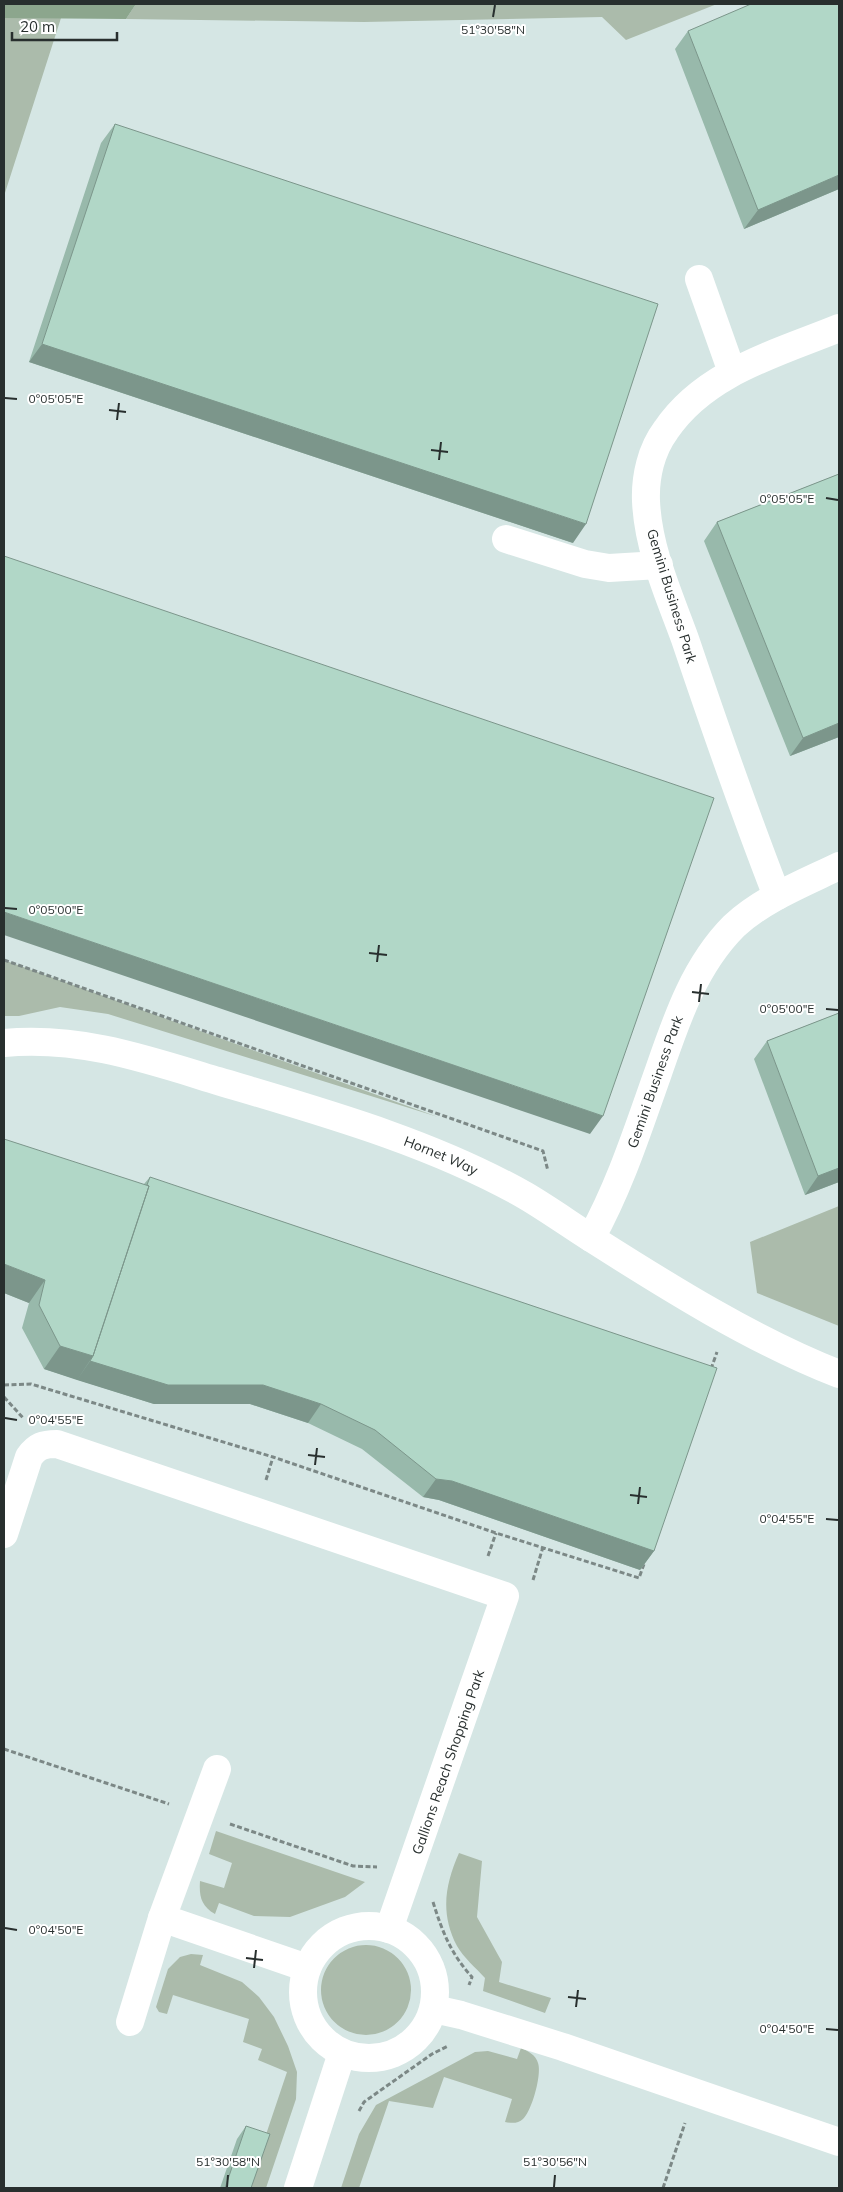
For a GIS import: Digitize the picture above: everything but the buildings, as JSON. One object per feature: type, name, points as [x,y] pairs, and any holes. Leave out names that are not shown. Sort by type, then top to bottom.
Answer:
[{"type":"street","points":[[699,279],[732,372]]},
{"type":"street","name":"Gemini Business Park","points":[[777,896],[704,698],[659,565],[651,539],[646,502],[647,478],[653,454],[665,430],[683,409],[703,391],[732,372],[839,328]]},
{"type":"street","points":[[506,538],[593,565],[609,568],[659,565]]},
{"type":"street","name":"Gemini Business Park","points":[[591,1238],[627,1158],[673,1029],[695,979],[716,947],[736,925],[777,896],[839,866]]},
{"type":"street","name":"Hornet Way","points":[[4,1043],[31,1040],[76,1044],[118,1051],[310,1109],[470,1167],[526,1196],[591,1238],[729,1321],[789,1352],[839,1374]]},
{"type":"street","name":"Gallions Reach Shopping Park","points":[[4,1534],[29,1458],[36,1448],[46,1444],[57,1444],[505,1596],[389,1929]]},
{"type":"street","points":[[130,2022],[162,1918],[217,1768]]},
{"type":"street","points":[[162,1918],[307,1968]]},
{"type":"street","points":[[370,1926],[389,1929],[408,1938],[422,1952],[431,1969],[434,1982],[434,2008],[426,2026],[414,2041],[398,2052],[379,2058],[360,2058],[342,2053],[325,2042],[312,2026],[305,2008],[303,1987],[307,1968],[318,1951],[332,1937],[350,1928],[370,1926]]},
{"type":"street","points":[[434,2008],[563,2047],[839,2142]]},
{"type":"street","points":[[298,2188],[342,2053]]},
{"type":"path","points":[[4,960],[543,1151],[561,1218]]},
{"type":"path","points":[[709,1375],[729,1321]]},
{"type":"path","points":[[4,1385],[32,1384],[273,1457],[496,1533],[639,1578],[645,1561]]},
{"type":"path","points":[[434,1892],[432,1902],[444,1936],[462,1966],[472,1977]]},
{"type":"path","points":[[356,2115],[364,2102],[432,2054],[454,2043]]},
{"type":"path","points":[[663,2188],[696,2092]]},
{"type":"green space","points":[[4,4],[136,4],[126,19],[4,18]]},
{"type":"green space","points":[[136,4],[717,4],[626,40],[602,17],[364,22],[126,19]]},
{"type":"green space","points":[[4,18],[61,18],[4,196]]},
{"type":"green space","points":[[4,960],[438,1117],[108,1014],[60,1007],[19,1016],[4,1016]]},
{"type":"green space","points":[[839,1206],[839,1326],[757,1293],[750,1242]]},
{"type":"green space","points":[[216,1831],[365,1882],[345,1897],[290,1917],[254,1916],[219,1903],[215,1914],[207,1908],[202,1900],[200,1881],[224,1888],[232,1863],[209,1854]]},
{"type":"green space","points":[[459,1853],[482,1861],[477,1917],[502,1962],[499,1982],[551,1998],[545,2013],[483,1991],[485,1978],[457,1946],[448,1922],[446,1899],[450,1876]]},
{"type":"green space","points":[[366,1945],[383,1949],[398,1958],[407,1973],[411,1990],[407,2007],[398,2022],[383,2031],[366,2035],[349,2031],[334,2022],[325,2007],[321,1990],[325,1973],[334,1958],[349,1949]]},
{"type":"green space","points":[[191,1954],[203,1955],[200,1965],[242,1982],[259,1997],[274,2017],[288,2046],[297,2072],[296,2099],[266,2188],[248,2188],[287,2072],[258,2060],[262,2049],[243,2042],[249,2019],[173,1995],[167,2014],[159,2012],[156,2007],[168,1969],[180,1957]]},
{"type":"green space","points":[[521,2048],[529,2052],[537,2060],[539,2075],[533,2101],[521,2121],[514,2123],[505,2122],[512,2099],[444,2077],[433,2108],[389,2101],[359,2188],[341,2188],[359,2134],[376,2105],[475,2052],[488,2051],[517,2059]]}]
